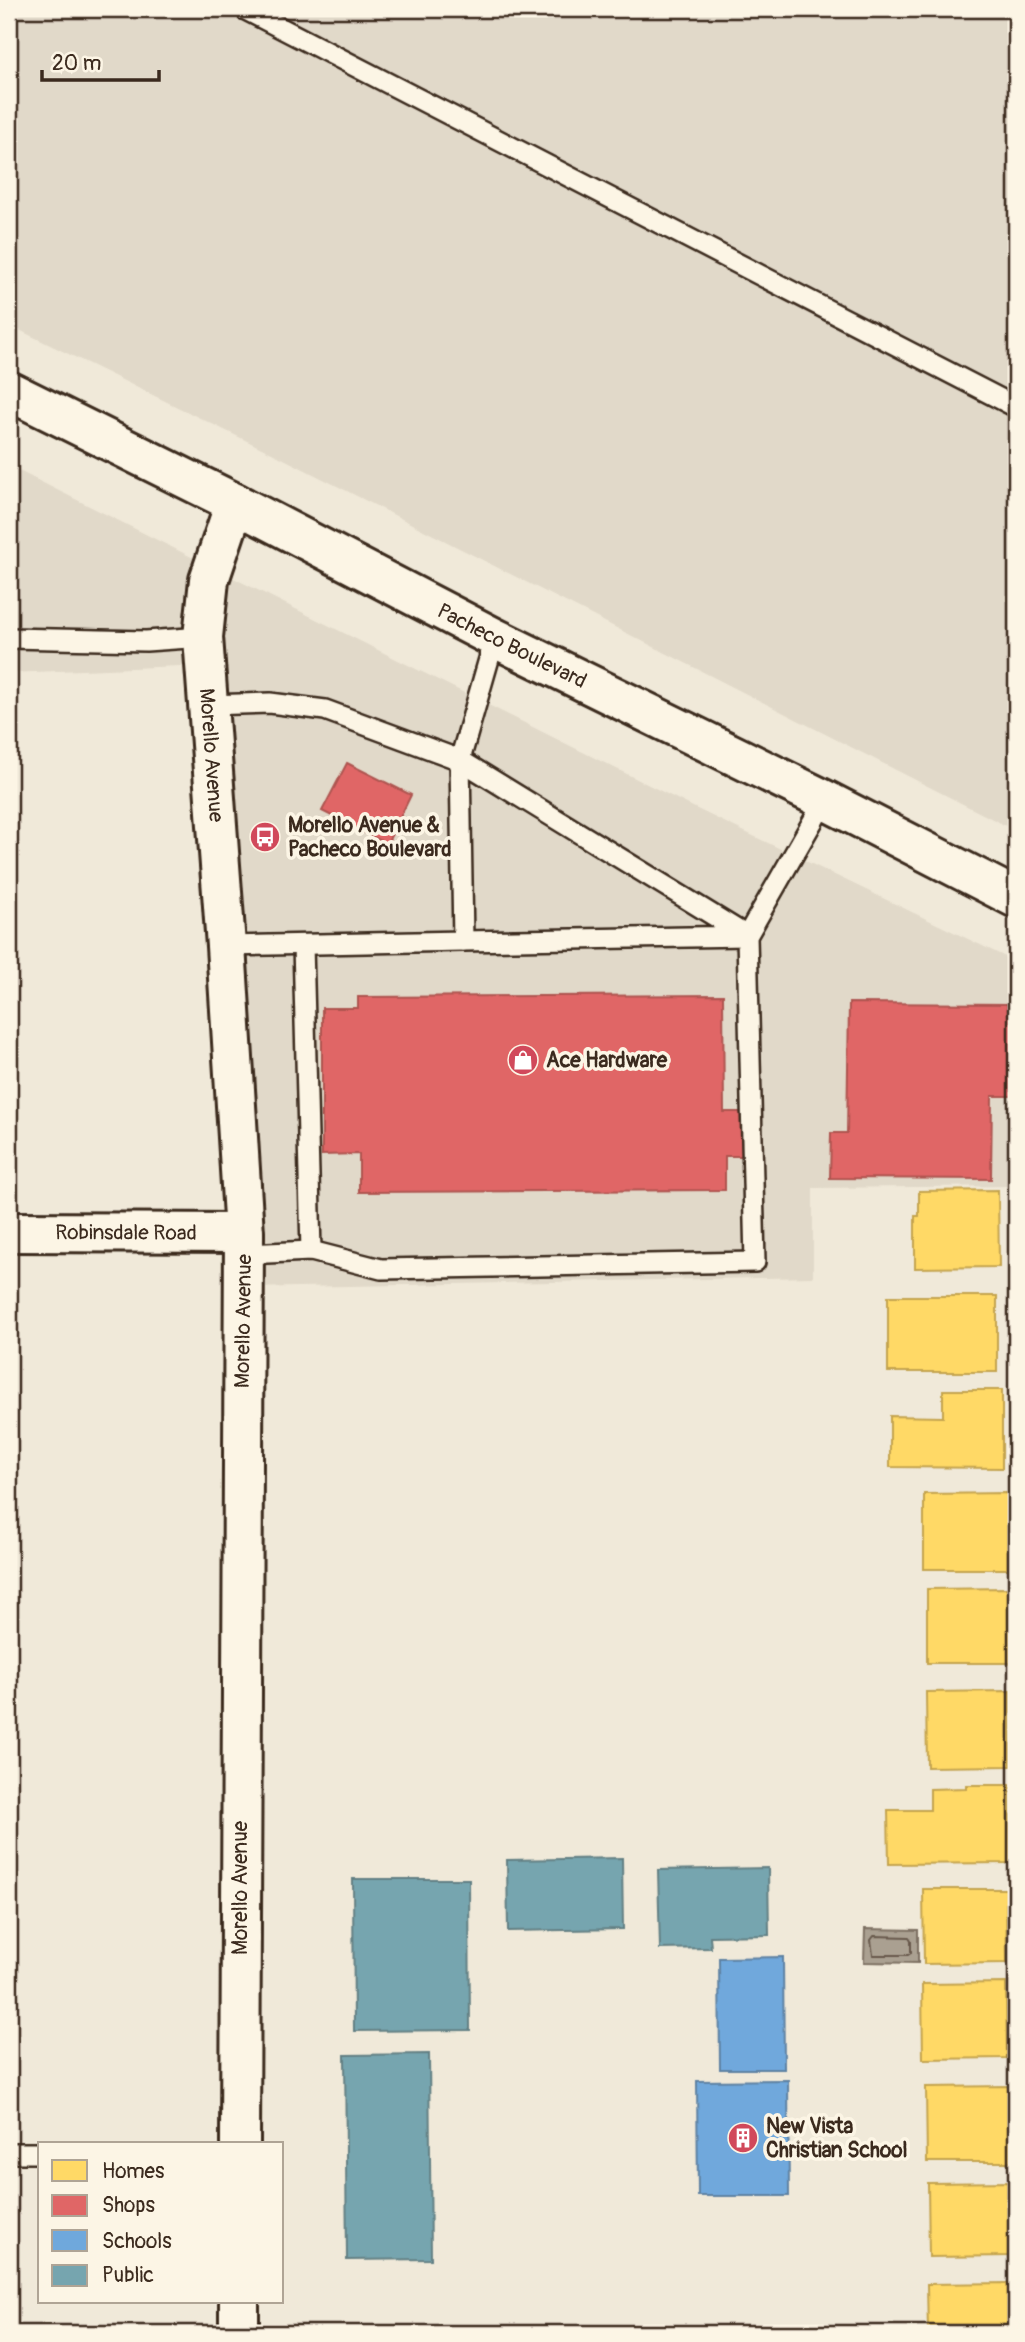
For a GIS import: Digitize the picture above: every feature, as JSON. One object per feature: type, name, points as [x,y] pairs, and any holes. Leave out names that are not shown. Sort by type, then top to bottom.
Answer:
[{"type":"street","name":"Pacheco Boulevard","points":[[9,391],[1016,898]]},
{"type":"street","name":"Morello Avenue","points":[[235,503],[209,579],[203,637],[244,1243],[240,2142]]},
{"type":"street","name":"Robinsdale Road","points":[[9,1232],[244,1243]]},
{"type":"street","points":[[239,2304],[239,2333]]},
{"type":"lane","points":[[244,9],[1016,407]]},
{"type":"lane","points":[[9,638],[146,641],[203,637]]},
{"type":"lane","points":[[463,942],[460,760],[495,638]]},
{"type":"lane","points":[[207,705],[270,703],[325,710],[460,760],[747,936]]},
{"type":"lane","points":[[244,1243],[311,1251],[381,1269],[755,1262],[747,936],[825,800]]},
{"type":"lane","points":[[226,946],[747,936]]},
{"type":"lane","points":[[303,945],[311,1251]]},
{"type":"lane","points":[[9,2153],[38,2153]]},
{"type":"shaded area","points":[[9,9],[1016,9],[1016,831],[278,456],[9,325]]},
{"type":"shaded area","points":[[9,466],[695,808],[1016,962],[1016,1186],[813,1188],[813,1277],[243,1288],[205,665],[9,673]]},
{"type":"water","points":[[865,1929],[918,1930],[918,1963],[864,1962]]},
{"type":"building: Homes","points":[[998,1190],[999,1267],[915,1268],[915,1216],[919,1216],[919,1191]]},
{"type":"building: Homes","points":[[888,1296],[997,1296],[997,1372],[888,1372]]},
{"type":"building: Homes","points":[[943,1390],[1002,1390],[1002,1468],[890,1467],[890,1416],[943,1417]]},
{"type":"building: Homes","points":[[1008,1493],[1008,1569],[924,1569],[924,1494]]},
{"type":"building: Homes","points":[[1011,1588],[1011,1663],[927,1663],[927,1589]]},
{"type":"building: Homes","points":[[1010,1691],[1011,1766],[927,1767],[926,1692]]},
{"type":"building: Homes","points":[[966,1785],[1010,1785],[1011,1863],[889,1864],[888,1810],[930,1810],[930,1789],[966,1788]]},
{"type":"building: Homes","points":[[923,1889],[1006,1889],[1007,1963],[924,1964]]},
{"type":"building: Homes","points":[[1006,1983],[1007,2058],[923,2059],[922,1984]]},
{"type":"building: Homes","points":[[1010,2086],[1011,2162],[927,2162],[926,2087]]},
{"type":"building: Homes","points":[[1012,2182],[1012,2256],[929,2257],[928,2183]]},
{"type":"building: Homes","points":[[1011,2283],[1012,2333],[928,2333],[927,2284]]},
{"type":"building: Shops","points":[[347,763],[411,795],[387,844],[322,811]]},
{"type":"building: Shops","name":"Ace Hardware","points":[[723,995],[724,1112],[744,1112],[744,1156],[725,1156],[725,1190],[359,1192],[359,1154],[322,1155],[322,1008],[358,1008],[358,997]]},
{"type":"building: Shops","points":[[849,1003],[1015,1004],[1014,1096],[992,1096],[991,1179],[830,1178],[831,1133],[847,1133]]},
{"type":"building: Schools","points":[[783,1957],[784,2069],[720,2069],[719,1958]]},
{"type":"building: Schools","name":"New Vista Christian School","points":[[788,2080],[789,2196],[698,2196],[697,2081]]},
{"type":"building: Public","points":[[622,1858],[623,1929],[508,1931],[507,1860]]},
{"type":"building: Public","points":[[768,1868],[769,1935],[710,1936],[711,1948],[660,1949],[658,1870]]},
{"type":"building: Public","points":[[353,1879],[469,1879],[470,2030],[354,2031]]},
{"type":"building: Public","points":[[429,2054],[431,2259],[347,2260],[345,2055]]},
{"type":"place","name":"Morello Avenue & Pacheco Boulevard","points":[[265,837]]},
{"type":"place","name":"Ace Hardware","points":[[523,1060]]},
{"type":"place","name":"New Vista Christian School","points":[[743,2138]]}]
